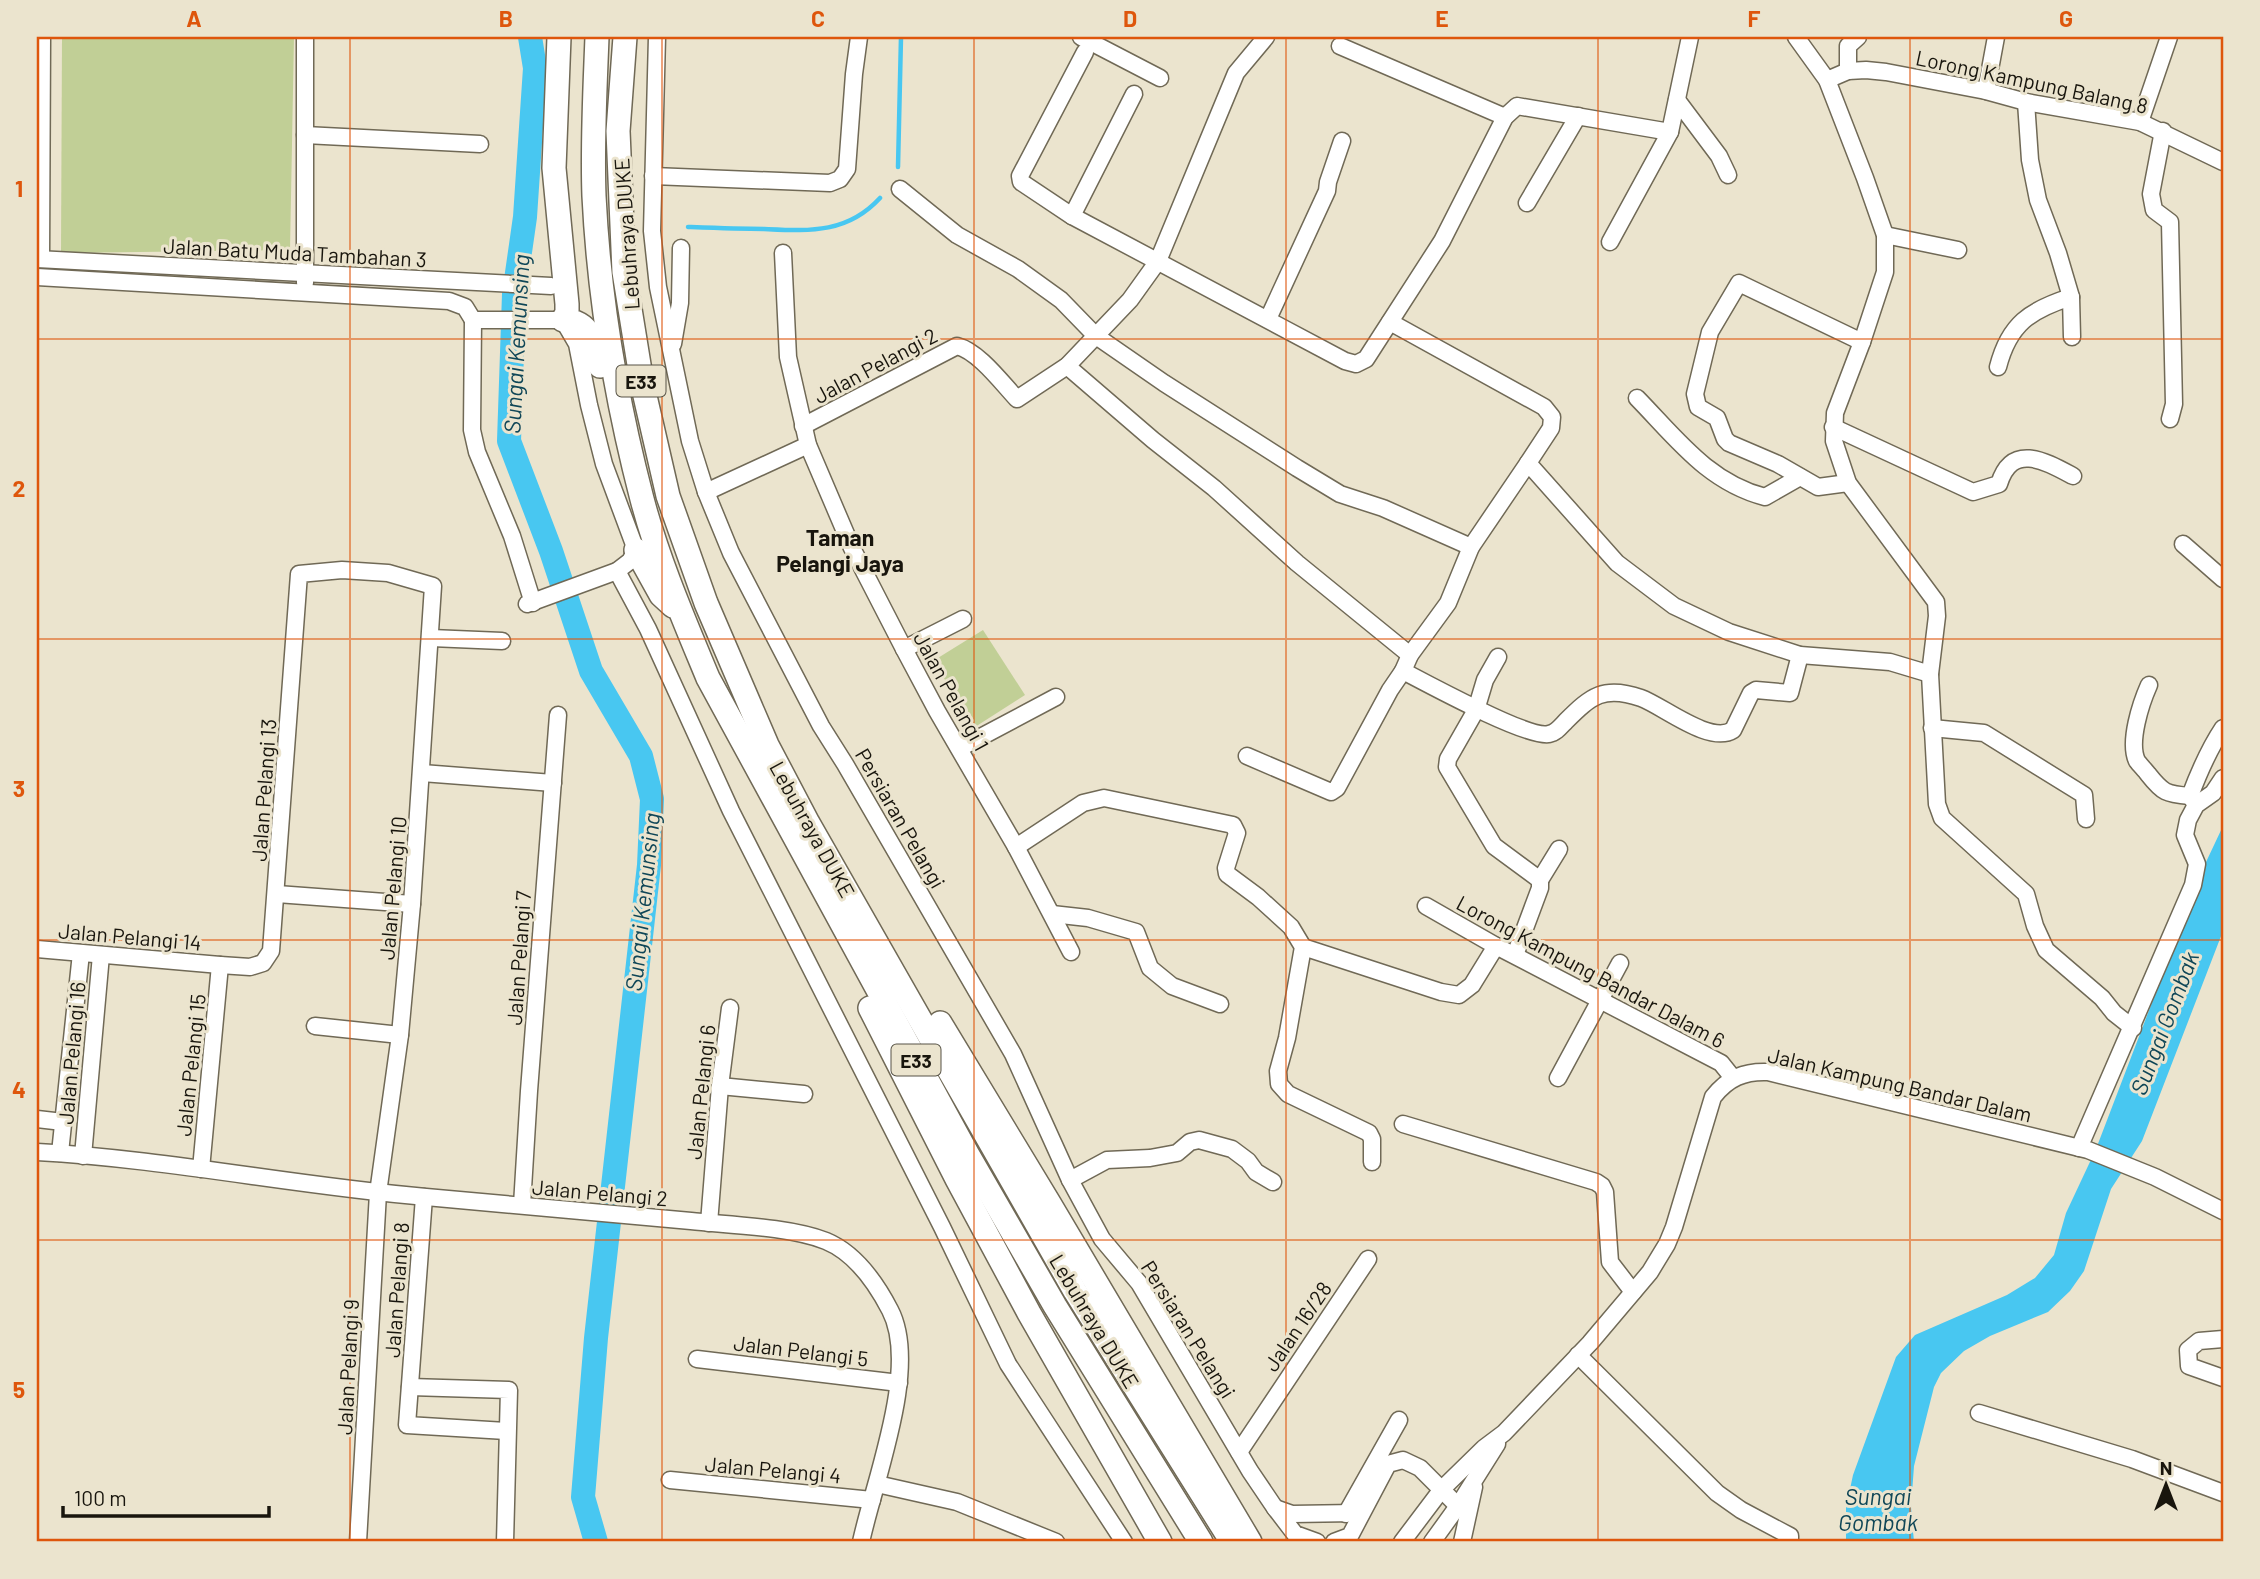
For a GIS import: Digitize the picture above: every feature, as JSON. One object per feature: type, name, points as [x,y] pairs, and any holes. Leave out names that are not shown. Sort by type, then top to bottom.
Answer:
[{"type":"highway","points":[[559,37],[554,168],[566,304],[563,320],[581,324],[592,337],[623,473],[632,494],[642,501]]},
{"type":"highway","name":"Lebuhraya DUKE","points":[[597,37],[593,124],[599,266],[613,373],[642,501],[681,612],[708,678],[968,1155],[1055,1306],[1201,1542]]},
{"type":"highway","name":"Lebuhraya DUKE","points":[[625,37],[618,131],[624,272],[642,383],[668,496],[706,603],[750,708],[794,799],[1076,1292],[1232,1542]]},
{"type":"highway","points":[[636,550],[660,595],[681,612]]},
{"type":"highway","points":[[780,812],[802,875],[957,1179],[1029,1313],[1162,1542]]},
{"type":"highway","points":[[823,849],[878,919],[1250,1542]]},
{"type":"highway","points":[[1229,1508],[1263,1542]]},
{"type":"street","points":[[39,259],[42,37]]},
{"type":"street","points":[[305,37],[305,291]]},
{"type":"street","name":"Persiaran Pelangi","points":[[657,37],[652,230],[657,275],[690,441],[706,492],[731,553],[821,726],[1013,1054],[1070,1180],[1102,1239],[1139,1283],[1275,1508],[1295,1534],[1317,1542]]},
{"type":"street","points":[[653,176],[830,183],[840,179],[847,169],[859,37]]},
{"type":"street","points":[[1266,37],[1236,73],[1158,261],[1130,300],[1068,366],[1153,440],[1214,488],[1297,563],[1409,654]]},
{"type":"street","points":[[1610,242],[1670,132],[1690,37]]},
{"type":"street","points":[[1796,37],[1827,80],[1885,235],[1885,272],[1835,413],[1834,441],[1848,483],[1936,602],[1937,616],[1930,674],[1934,789],[1941,818],[2026,894],[2035,926],[2046,950],[2133,1028]]},
{"type":"street","points":[[1986,91],[1996,37]]},
{"type":"street","points":[[2140,122],[2169,37]]},
{"type":"street","points":[[1848,71],[1850,40]]},
{"type":"street","points":[[1160,78],[1083,44],[1020,176],[1021,182],[1072,216],[1345,361],[1356,364],[1366,359],[1442,241],[1505,117],[1517,106],[1670,132]]},
{"type":"street","points":[[1340,46],[1505,117]]},
{"type":"street","name":"Lorong Kampung Balang 8","points":[[1827,80],[1848,71],[1886,72],[1986,91],[2026,103],[2140,122],[2223,162]]},
{"type":"street","points":[[1072,216],[1133,94]]},
{"type":"street","points":[[1678,100],[1719,156],[1728,175]]},
{"type":"street","points":[[2026,103],[2030,160],[2038,200],[2071,297],[2072,337]]},
{"type":"street","points":[[1527,203],[1578,116]]},
{"type":"street","points":[[2163,131],[2151,194],[2154,210],[2170,222],[2174,404],[2170,419]]},
{"type":"street","points":[[305,135],[480,144]]},
{"type":"street","points":[[1268,318],[1327,191],[1342,141]]},
{"type":"street","points":[[900,189],[957,235],[1018,269],[1061,300],[1096,336],[1164,383],[1340,494],[1383,509],[1471,547]]},
{"type":"street","points":[[1885,235],[1958,250]]},
{"type":"street","points":[[671,353],[680,303],[681,248]]},
{"type":"street","name":"Jalan Pelangi 1","points":[[783,253],[788,356],[808,445],[852,548],[904,649],[1016,846],[1071,952]]},
{"type":"street","name":"Jalan Batu Muda Tambahan 3","points":[[39,259],[551,286]]},
{"type":"street","points":[[37,277],[449,301],[465,307],[480,319],[563,320],[577,344],[604,464],[636,550],[630,561],[617,571],[535,602],[512,536],[477,452],[472,430],[480,319]]},
{"type":"street","points":[[1848,483],[1818,487],[1729,443],[1717,418],[1698,407],[1695,394],[1710,331],[1736,284],[1742,283],[1862,342]]},
{"type":"street","points":[[1998,367],[2012,332],[2024,320],[2042,306],[2071,297]]},
{"type":"street","points":[[1247,756],[1333,792],[1403,671],[1409,654],[1448,603],[1471,547],[1551,428],[1552,417],[1544,407],[1390,322]]},
{"type":"street","name":"Jalan Pelangi 2","points":[[803,426],[957,346],[971,352],[1017,399],[1068,366]]},
{"type":"street","points":[[1637,398],[1705,468],[1744,492],[1765,497],[1800,477]]},
{"type":"street","points":[[1833,427],[1973,492],[1999,484],[2004,469],[2014,461],[2042,460],[2073,476]]},
{"type":"street","points":[[706,492],[808,445]]},
{"type":"street","points":[[1528,463],[1617,563],[1675,606],[1729,632],[1800,655],[1890,662],[1930,674]]},
{"type":"street","points":[[2183,544],[2223,579]]},
{"type":"street","name":"Jalan Pelangi 13","points":[[220,965],[250,967],[263,963],[271,951],[299,573],[342,570],[388,573],[433,586]]},
{"type":"street","points":[[617,571],[648,629],[737,822],[936,1215],[1008,1364],[1124,1542]]},
{"type":"street","name":"Jalan Pelangi 10","points":[[378,1193],[400,1035],[412,904],[433,586]]},
{"type":"street","points":[[904,649],[963,619]]},
{"type":"street","points":[[431,638],[502,641]]},
{"type":"street","points":[[1403,671],[1476,710],[1543,735],[1557,731],[1587,701],[1597,695],[1617,691],[1643,698],[1693,726],[1720,734],[1733,730],[1751,692],[1790,693],[1800,655]]},
{"type":"street","points":[[1499,657],[1485,680],[1476,710],[1448,759],[1447,767],[1494,846],[1540,880]]},
{"type":"street","points":[[2149,685],[2142,702],[2134,741],[2136,759],[2168,794],[2193,801],[2213,793],[2223,778]]},
{"type":"street","points":[[960,748],[1056,697]]},
{"type":"street","name":"Jalan Pelangi 7","points":[[522,1205],[528,1091],[558,715]]},
{"type":"street","points":[[1932,727],[1984,733],[2084,795],[2087,820]]},
{"type":"street","points":[[2084,1149],[2104,1087],[2133,1028],[2193,885],[2197,864],[2185,835],[2210,748],[2223,728]]},
{"type":"street","points":[[422,773],[553,783]]},
{"type":"street","points":[[1016,846],[1083,803],[1104,798],[1233,825],[1237,833],[1226,868],[1227,874],[1291,927],[1303,947],[1279,1071],[1279,1084],[1288,1094],[1370,1133],[1373,1139],[1373,1161]]},
{"type":"street","points":[[1515,956],[1540,888],[1540,880],[1559,849]]},
{"type":"street","points":[[277,894],[412,904]]},
{"type":"street","name":"Lorong Kampung Bandar Dalam 6","points":[[1426,906],[1496,946],[1721,1063],[1734,1078]]},
{"type":"street","points":[[1052,914],[1088,918],[1136,932],[1150,968],[1172,986],[1220,1004]]},
{"type":"street","points":[[1303,947],[1441,992],[1459,995],[1472,985],[1496,946]]},
{"type":"street","name":"Jalan Pelangi 14","points":[[37,949],[220,965]]},
{"type":"street","points":[[60,1153],[81,953]]},
{"type":"street","name":"Jalan Pelangi 16","points":[[83,1156],[102,955]]},
{"type":"street","points":[[1558,1078],[1620,963]]},
{"type":"street","name":"Jalan Pelangi 15","points":[[201,1169],[220,965]]},
{"type":"street","name":"Jalan Pelangi 6","points":[[709,1223],[720,1086],[730,1007]]},
{"type":"street","points":[[315,1026],[400,1035]]},
{"type":"street","name":"Jalan Kampung Bandar Dalam","points":[[1734,1078],[1751,1072],[1768,1072],[2084,1149],[2155,1177],[2223,1210]]},
{"type":"street","points":[[1402,1542],[1441,1489],[1504,1433],[1578,1355],[1650,1272],[1667,1244],[1713,1097],[1722,1086],[1734,1078]]},
{"type":"street","points":[[720,1086],[804,1094]]},
{"type":"street","points":[[37,1119],[63,1122]]},
{"type":"street","points":[[1403,1125],[1602,1186],[1605,1192],[1609,1262],[1633,1292]]},
{"type":"street","points":[[1070,1180],[1107,1160],[1150,1158],[1177,1153],[1190,1142],[1199,1140],[1232,1149],[1248,1161],[1256,1172],[1273,1182]]},
{"type":"street","name":"Jalan Pelangi 2","points":[[37,1152],[201,1169],[378,1193],[709,1223],[805,1234],[829,1242],[855,1260],[878,1290],[892,1314],[900,1345],[899,1383],[861,1542]]},
{"type":"street","name":"Jalan Pelangi 9","points":[[358,1542],[378,1193]]},
{"type":"street","name":"Jalan Pelangi 8","points":[[424,1197],[407,1425],[506,1431]]},
{"type":"street","name":"Jalan 16/28","points":[[1239,1452],[1368,1259]]},
{"type":"street","points":[[2223,1339],[2199,1340],[2188,1350],[2189,1366],[2223,1378]]},
{"type":"street","points":[[1578,1355],[1717,1493],[1741,1510],[1790,1536],[1790,1542]]},
{"type":"street","name":"Jalan Pelangi 5","points":[[697,1359],[899,1383]]},
{"type":"street","name":"Jalan Pelangi 8","points":[[410,1387],[509,1390],[505,1542]]},
{"type":"street","points":[[1979,1413],[2132,1459],[2223,1493]]},
{"type":"street","points":[[1334,1542],[1350,1536],[1354,1513],[1399,1420]]},
{"type":"street","points":[[1432,1542],[1504,1433]]},
{"type":"street","points":[[1354,1513],[1388,1464],[1403,1460],[1420,1468],[1458,1506]]},
{"type":"street","points":[[1462,1542],[1476,1478]]},
{"type":"street","name":"Jalan Pelangi 4","points":[[670,1480],[874,1492]]},
{"type":"street","points":[[874,1492],[957,1502],[1056,1542]]},
{"type":"street","points":[[1275,1508],[1292,1514],[1354,1513]]},
{"type":"green space","points":[[62,37],[294,37],[290,250],[61,253]]},
{"type":"green space","points":[[983,630],[1025,695],[975,727],[933,661]]},
{"type":"water","name":"Sungai Gombak","points":[[2223,826],[2223,931],[2142,1141],[2111,1189],[2084,1271],[2070,1291],[2048,1312],[1990,1336],[1964,1351],[1941,1373],[1934,1387],[1914,1466],[1911,1507],[1914,1542],[1846,1542],[1846,1508],[1853,1475],[1896,1357],[1915,1335],[2007,1295],[2035,1278],[2054,1255],[2066,1213],[2096,1149],[2190,896]]},
{"type":"waterway","name":"Sungai Kemunsing","points":[[530,37],[535,68],[525,217],[514,294],[509,441],[551,551],[591,671],[641,756],[652,799],[649,865],[596,1338],[583,1497],[596,1542]]},
{"type":"waterway","points":[[898,167],[901,37]]},
{"type":"waterway","points":[[688,227],[796,230],[826,228],[854,218],[880,198]]},
{"type":"district","name":"Taman Pelangi Jaya","points":[[840,550]]}]
